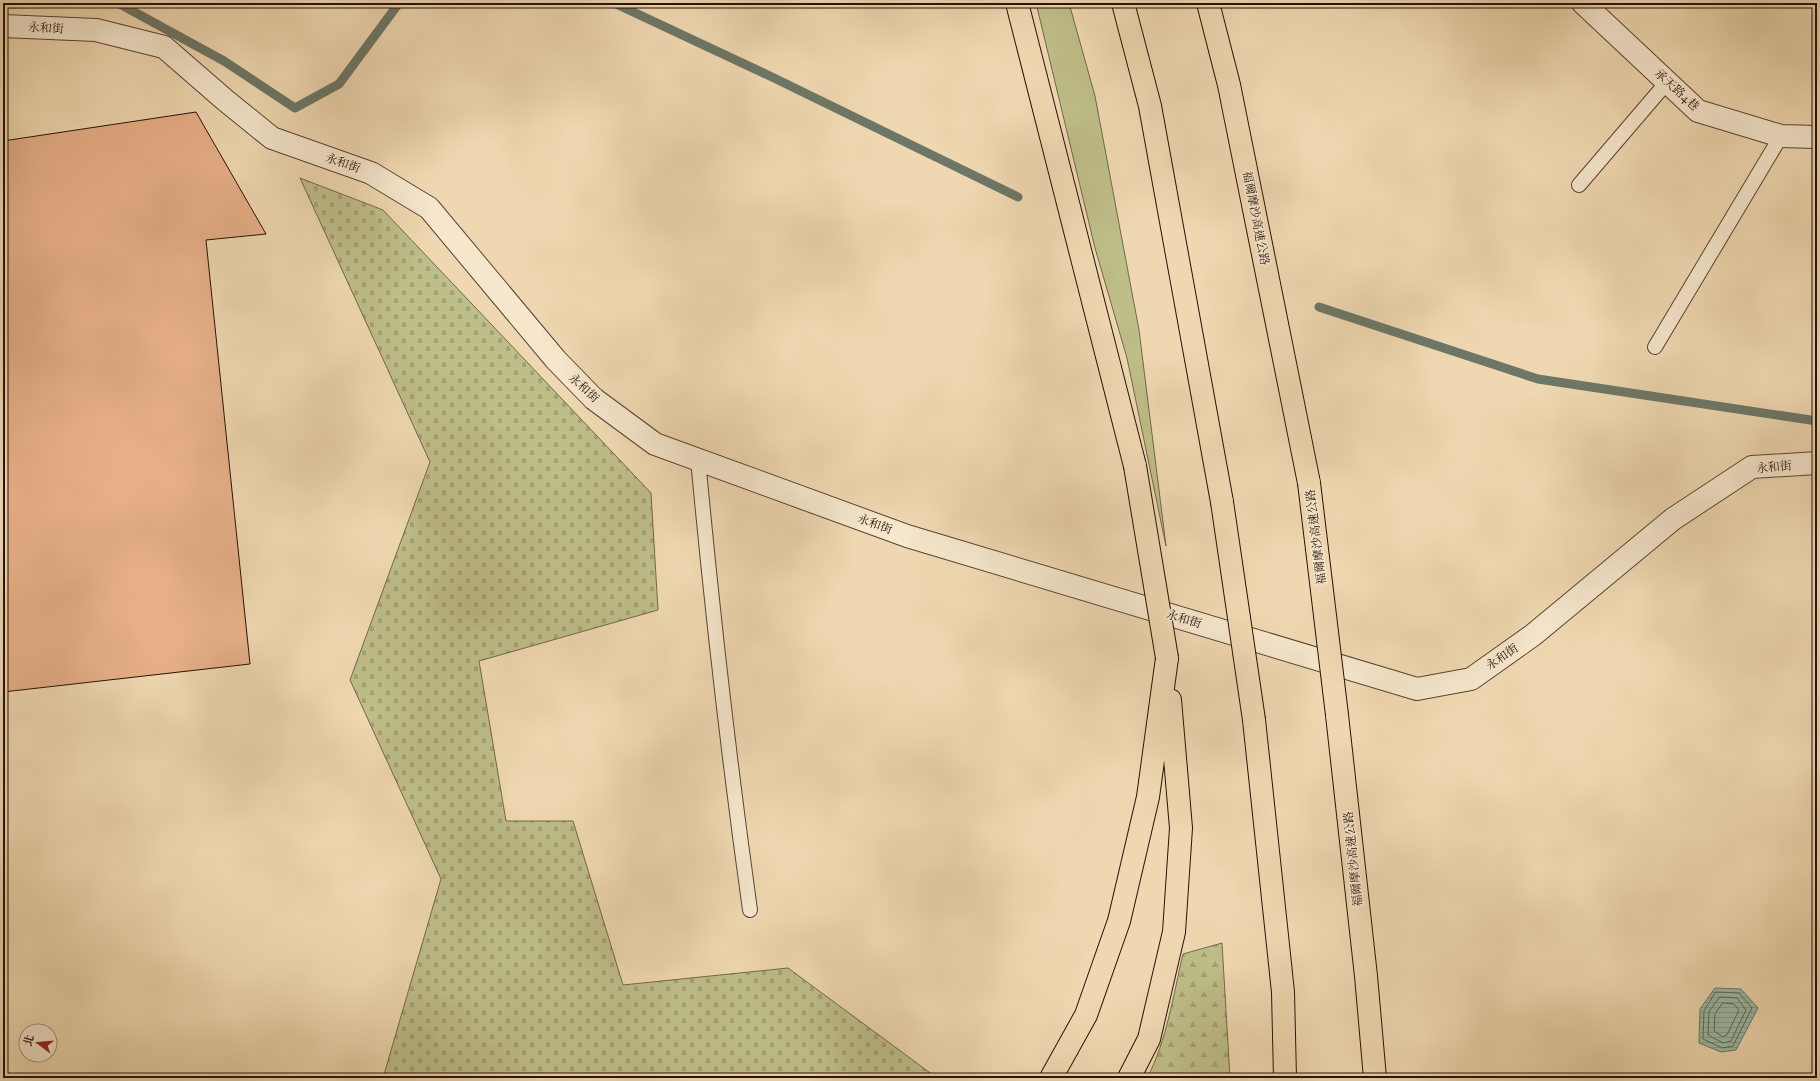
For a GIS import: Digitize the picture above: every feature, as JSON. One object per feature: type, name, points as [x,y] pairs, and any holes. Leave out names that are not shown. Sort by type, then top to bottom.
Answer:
[{"type":"highway","points":[[1017,3],[1135,466],[1167,658],[1180,828],[1174,932],[1149,1039],[1129,1078]]},
{"type":"highway","points":[[1123,3],[1150,106],[1222,502],[1254,720],[1283,992],[1285,1078]]},
{"type":"highway","name":"福爾摩沙高速公路","points":[[1208,3],[1229,85],[1309,483],[1366,976],[1375,1078]]},
{"type":"highway","points":[[1051,1078],[1086,1015],[1118,921],[1148,797],[1167,658]]},
{"type":"street","name":"承天路4巷","points":[[1583,3],[1698,111],[1781,136],[1817,137]]},
{"type":"street","name":"永和街","points":[[3,26],[96,30],[164,47],[225,100],[272,138],[371,173],[429,208],[556,360],[594,399],[655,444],[907,536],[1417,689],[1471,679],[1533,635],[1673,519],[1752,467],[1817,464]]},
{"type":"lane","points":[[1579,185],[1668,82]]},
{"type":"lane","points":[[1655,347],[1781,136]]},
{"type":"lane","points":[[698,459],[706,549],[733,789],[750,910]]},
{"type":"green space","points":[[1036,3],[1069,3],[1095,96],[1139,330],[1166,546],[1127,358],[1095,248]]},
{"type":"green space","points":[[300,178],[383,210],[651,493],[658,610],[479,661],[506,821],[573,821],[623,985],[788,968],[937,1078],[383,1078],[441,879],[350,680],[430,462]]},
{"type":"green space","points":[[1222,943],[1230,1078],[1147,1078],[1165,1033],[1183,954]]},
{"type":"water","points":[[1715,988],[1741,989],[1758,1008],[1736,1050],[1721,1052],[1699,1043],[1700,1009]]},
{"type":"building","points":[[196,112],[266,234],[206,240],[250,664],[3,692],[3,141]]},
{"type":"waterway","points":[[3,4],[111,3]]},
{"type":"waterway","points":[[118,3],[224,61],[295,108],[339,84],[399,3]]},
{"type":"waterway","points":[[614,3],[772,77],[1018,197]]},
{"type":"waterway","points":[[1319,307],[1538,379],[1817,421]]}]
